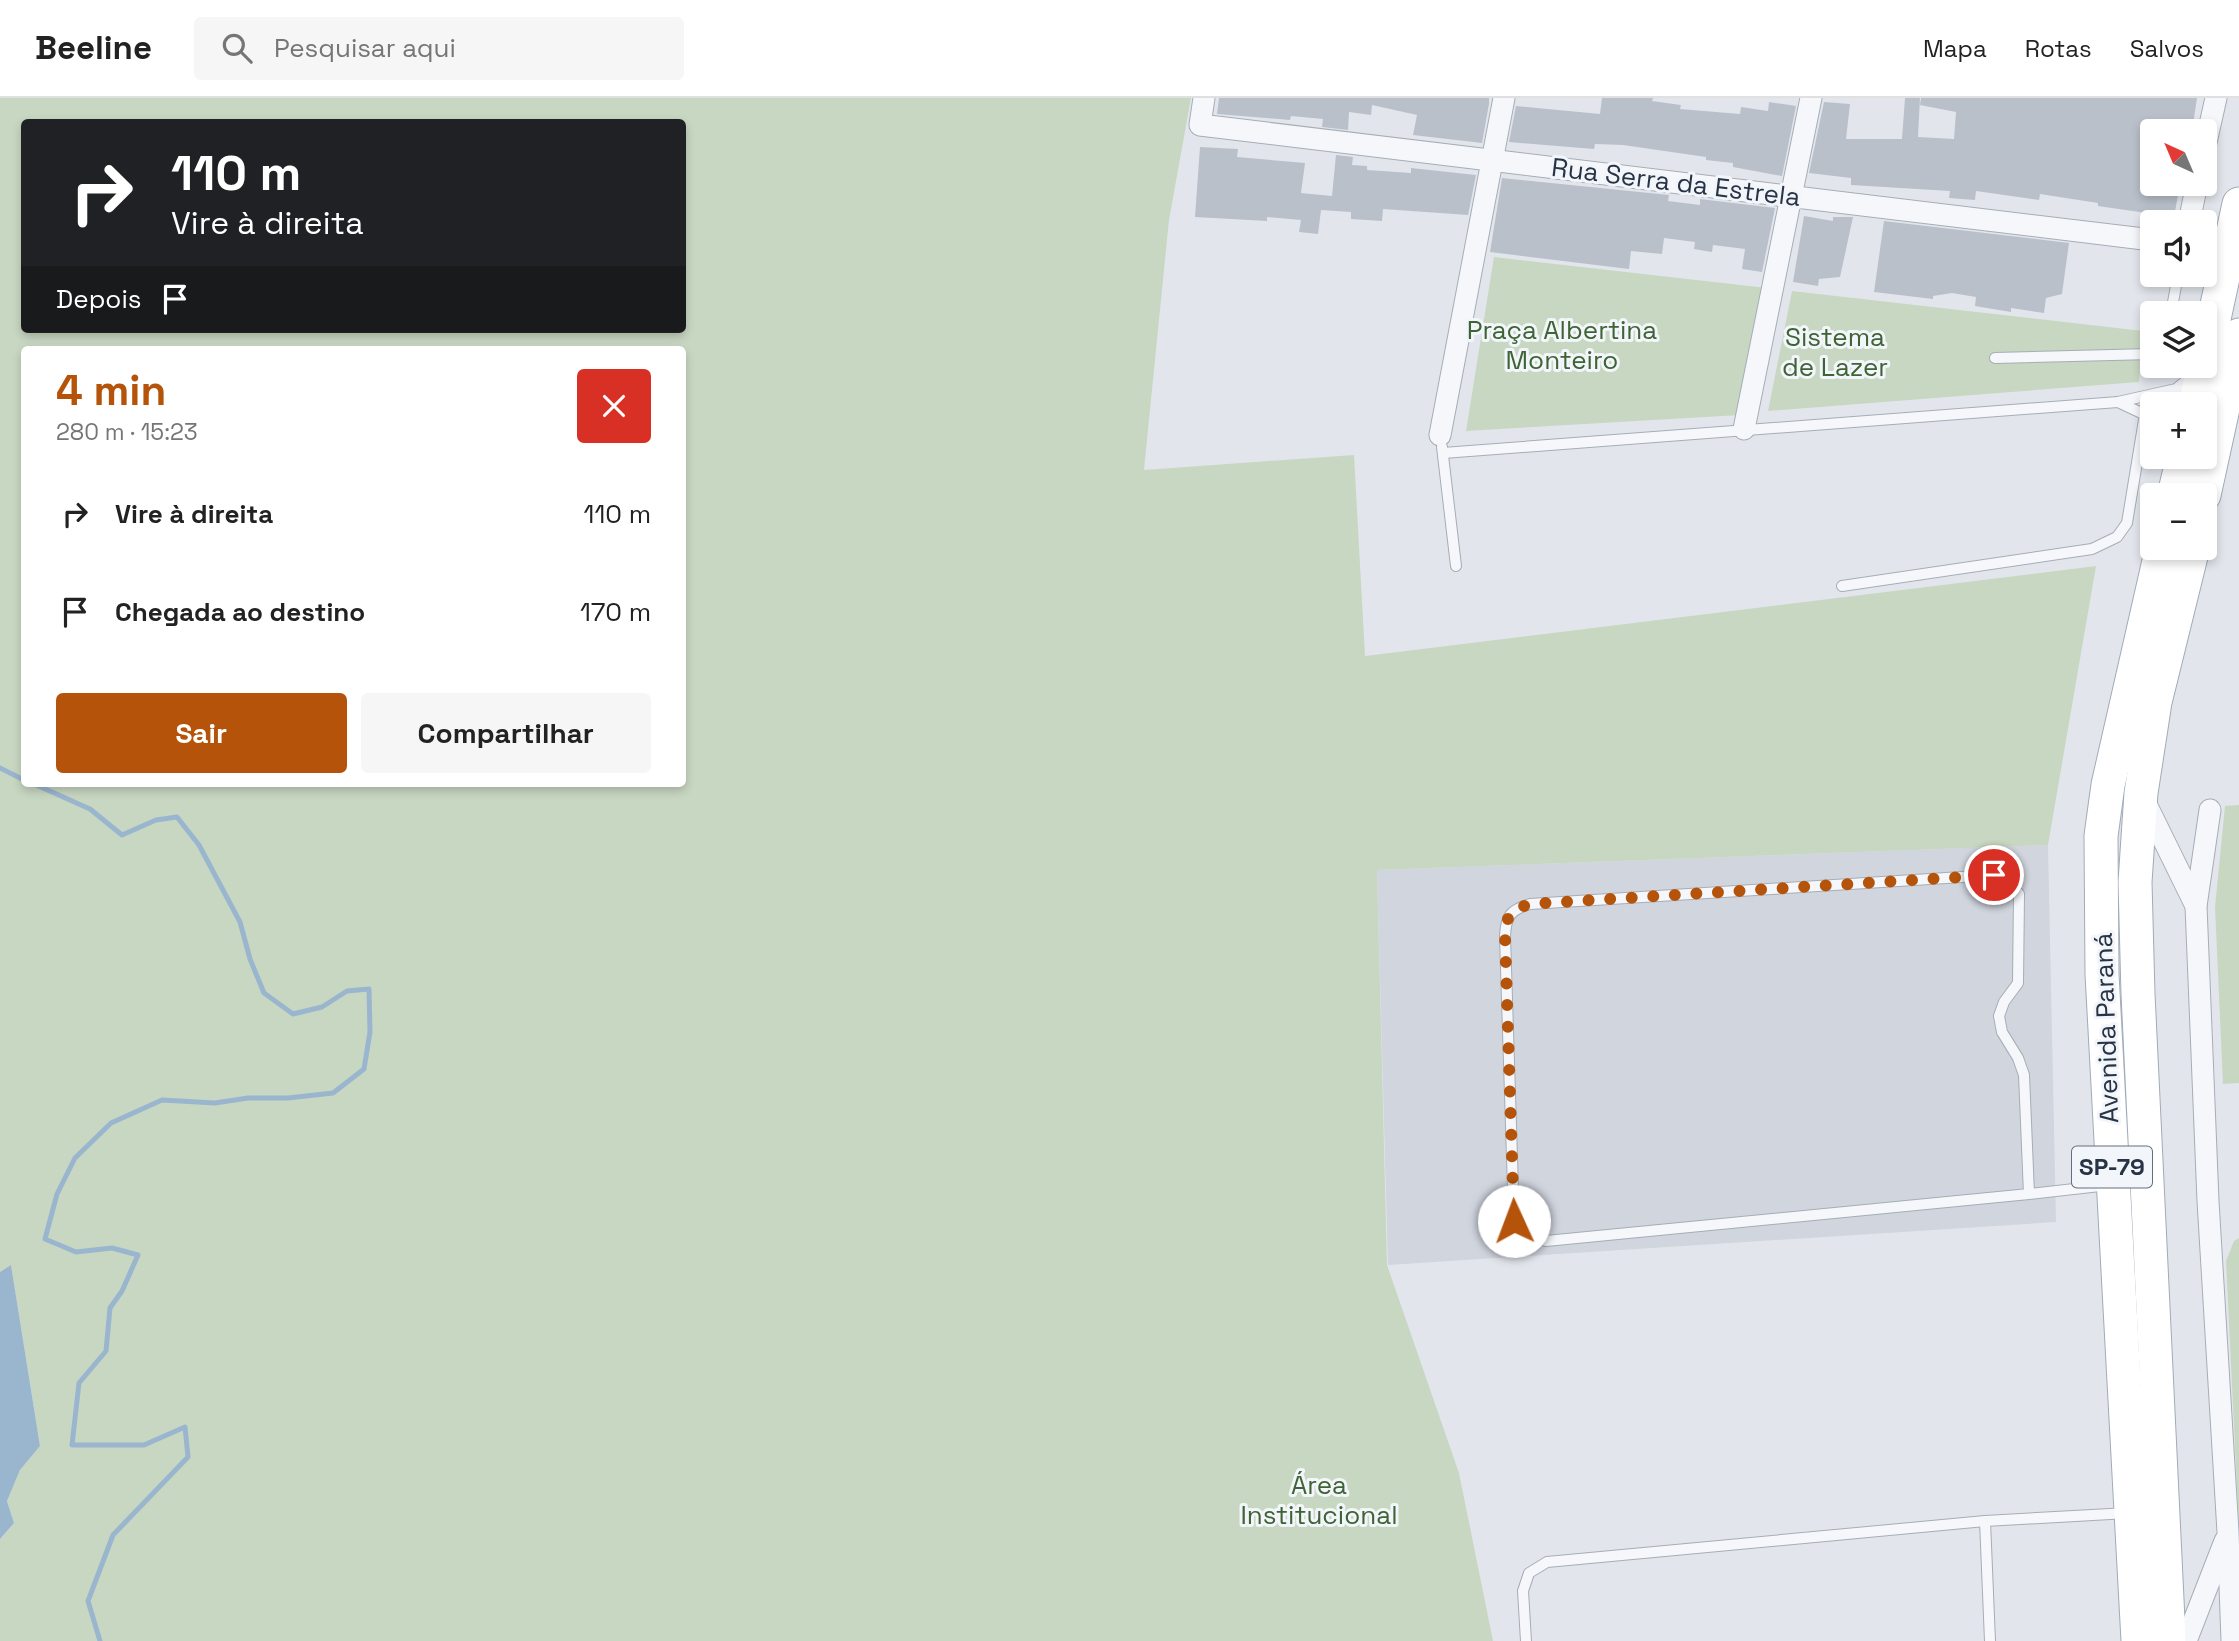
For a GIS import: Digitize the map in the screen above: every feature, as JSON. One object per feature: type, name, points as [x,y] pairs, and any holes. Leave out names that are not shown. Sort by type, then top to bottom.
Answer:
[{"type":"main road","points":[[2217,305],[2239,204]]},
{"type":"main road","points":[[2207,483],[2239,335]]},
{"type":"main road","name":"Avenida Paraná","points":[[2138,1641],[2102,974],[2101,836],[2108,785],[2159,560]]},
{"type":"main road","name":"Avenida Paraná","points":[[2169,1641],[2135,882],[2141,793],[2155,702],[2190,560]]},
{"type":"street","name":"Rua Serra da Estrela","points":[[1204,98],[1200,125],[2140,239]]},
{"type":"street","points":[[1442,444],[1504,98]]},
{"type":"street","points":[[1744,429],[1811,98]]},
{"type":"street","points":[[2211,119],[2216,98]]},
{"type":"street","points":[[2141,793],[2196,906]]},
{"type":"street","points":[[2210,810],[2196,906],[2232,1641]]},
{"type":"street","points":[[2186,1641],[2228,1532]]},
{"type":"lane","points":[[1995,359],[2140,354]]},
{"type":"lane","points":[[1456,566],[1442,444],[1744,429],[2118,402],[2176,389],[2188,378]]},
{"type":"lane","points":[[2118,402],[2140,412]]},
{"type":"lane","points":[[1842,586],[2092,549],[2117,537],[2127,523],[2140,460]]},
{"type":"lane","points":[[2029,1194],[2025,1075],[2002,1032],[1999,1016],[2004,1002],[2018,983],[2019,894],[2008,881],[1994,875],[1530,904],[1514,909],[1506,919],[1514,1221],[1522,1235],[1546,1241],[2029,1194],[2113,1184]]},
{"type":"lane","points":[[1526,1641],[1523,1591],[1529,1573],[1547,1562],[1985,1521],[2131,1512]]},
{"type":"lane","points":[[1985,1521],[1990,1641]]},
{"type":"shaded area","points":[[2048,845],[2056,1222],[1388,1265],[1377,870]]},
{"type":"green space","name":"Área Institucional","points":[[0,98],[1191,98],[1169,220],[1144,470],[1354,455],[1365,656],[2096,566],[2048,845],[1377,870],[1387,1265],[1459,1473],[1493,1641],[0,1641],[0,1539],[14,1523],[7,1501],[20,1470],[40,1446],[11,1265],[0,1272]]},
{"type":"green space","name":"Praça Albertina Monteiro","points":[[1494,257],[1767,288],[1740,415],[1466,431]]},
{"type":"green space","name":"Sistema de Lazer","points":[[1792,291],[2140,331],[2139,382],[1768,411]]},
{"type":"green space","points":[[2239,805],[2239,1083],[2223,1084],[2215,907],[2225,806]]},
{"type":"green space","points":[[2239,1238],[2239,1529],[2226,1261],[2234,1241]]},
{"type":"water","points":[[11,1265],[40,1446],[20,1470],[7,1501],[14,1523],[0,1539],[0,1272]]},
{"type":"building","points":[[1219,98],[1489,98],[1489,104],[1482,143],[1413,135],[1417,115],[1372,105],[1371,115],[1349,112],[1348,130],[1322,127],[1323,119],[1291,116],[1290,120],[1217,114]]},
{"type":"building","points":[[1602,98],[1653,98],[1652,101],[1681,105],[1680,109],[1740,114],[1741,107],[1768,111],[1769,102],[1796,106],[1782,176],[1733,167],[1733,163],[1706,160],[1706,157],[1623,145],[1595,144],[1594,149],[1509,142],[1516,106],[1600,114]]},
{"type":"building","points":[[1905,98],[1920,98],[1918,137],[1954,139],[1956,112],[1920,105],[1921,98],[2197,98],[2194,119],[2140,119],[2140,196],[2178,196],[2175,210],[2140,212],[2040,194],[2039,200],[1976,191],[1975,200],[1949,198],[1950,191],[1851,185],[1851,178],[1809,173],[1824,102],[1850,104],[1846,139],[1902,139]]},
{"type":"building","points":[[1200,147],[1238,149],[1237,157],[1305,163],[1301,193],[1332,196],[1336,155],[1353,157],[1352,165],[1367,166],[1367,170],[1411,173],[1411,168],[1476,175],[1468,215],[1383,209],[1382,221],[1351,219],[1351,212],[1321,210],[1318,234],[1299,232],[1301,220],[1195,217]]},
{"type":"building","points":[[1502,178],[1669,195],[1668,201],[1700,205],[1700,199],[1775,208],[1762,272],[1742,269],[1745,249],[1713,245],[1712,252],[1694,249],[1695,242],[1664,238],[1662,254],[1631,251],[1629,269],[1490,252]]},
{"type":"building","points":[[1804,216],[1833,221],[1833,217],[1853,217],[1840,277],[1819,279],[1818,286],[1793,282]]},
{"type":"building","points":[[1884,221],[2069,243],[2062,294],[2046,298],[2044,313],[2011,308],[2011,312],[1975,306],[1976,297],[1952,293],[1933,296],[1933,299],[1874,292]]},
{"type":"waterway","points":[[0,768],[21,778]]},
{"type":"waterway","points":[[41,787],[90,809],[122,835],[156,820],[177,817],[199,845],[240,922],[250,959],[264,993],[293,1014],[322,1007],[347,991],[369,989],[370,1032],[364,1069],[333,1093],[288,1098],[248,1098],[215,1103],[162,1100],[111,1123],[75,1158],[57,1194],[45,1239],[76,1252],[112,1248],[138,1255],[122,1291],[110,1308],[106,1351],[79,1383],[72,1445],[144,1445],[185,1427],[188,1457],[113,1535],[88,1601],[100,1641]]},
{"type":"route","points":[[1514,1221],[1505,936],[1506,919],[1514,909],[1530,904],[1994,875]]}]
